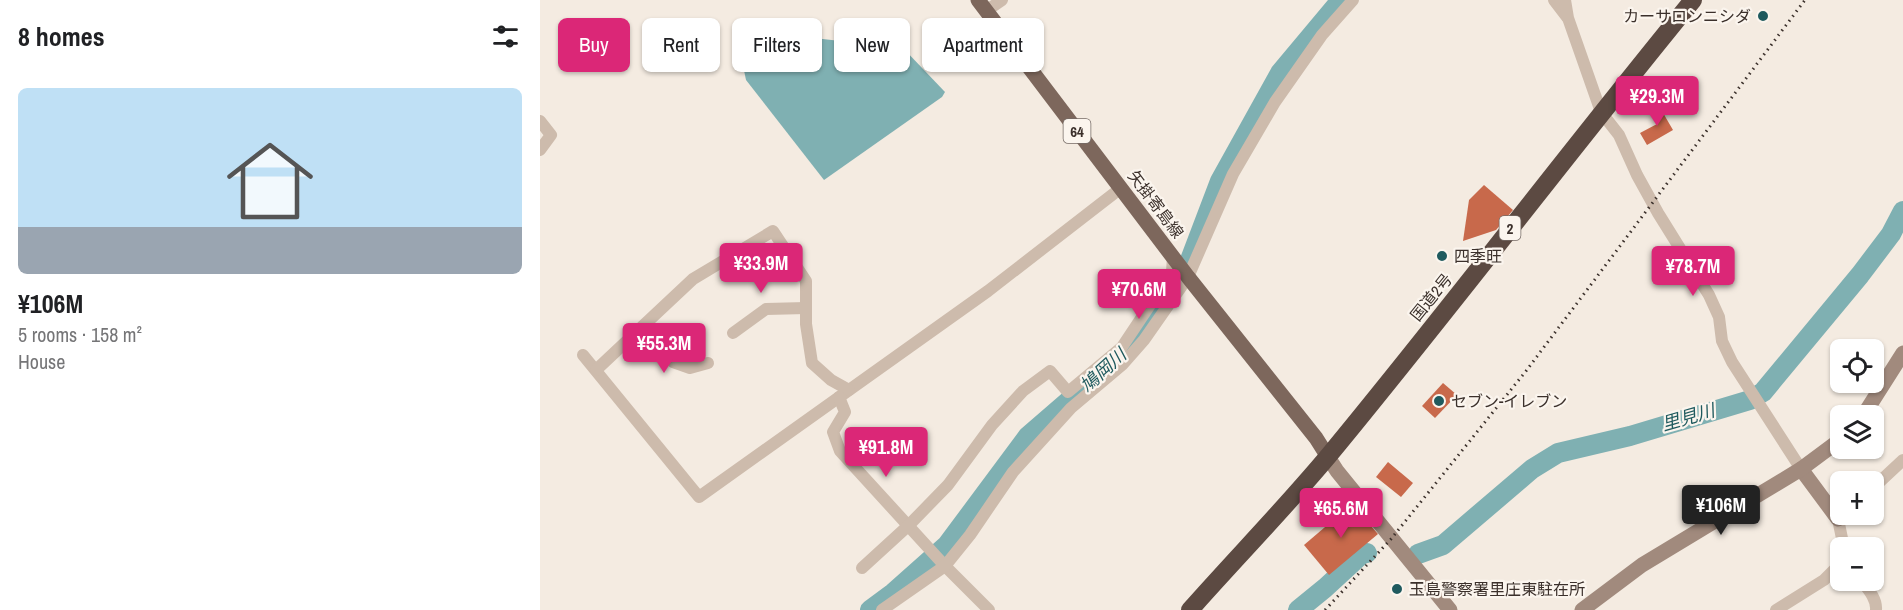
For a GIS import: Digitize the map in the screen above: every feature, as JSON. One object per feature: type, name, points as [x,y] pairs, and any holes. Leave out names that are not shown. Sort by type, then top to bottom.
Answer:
[{"type":"highway","name":"国道2号","points":[[1190,610],[1328,457],[1601,111],[1693,0]]},
{"type":"main road","name":"矢掛寄島線","points":[[982,5],[1188,277],[1316,438],[1328,457]]},
{"type":"street","points":[[982,5],[1002,0]]},
{"type":"street","points":[[882,610],[945,566],[970,535],[1013,472],[1071,408],[1122,365],[1144,340],[1188,277],[1233,174],[1275,102],[1322,36],[1353,0]]},
{"type":"street","points":[[1554,0],[1568,18]]},
{"type":"street","points":[[1565,0],[1568,18],[1601,111],[1618,135],[1642,185],[1709,295],[1719,317],[1722,341],[1732,362],[1801,469],[1830,505]]},
{"type":"street","points":[[540,121],[551,135],[540,150]]},
{"type":"street","points":[[583,355],[699,497],[988,291],[1121,188]]},
{"type":"street","points":[[596,370],[693,279],[773,231],[806,281],[806,324],[812,363],[844,394],[845,412],[833,432],[840,451],[945,566],[989,610]]},
{"type":"street","points":[[862,568],[948,485],[992,424],[1023,391],[1050,371],[1068,392],[1122,347],[1172,272],[1175,259]]},
{"type":"street","points":[[733,333],[766,309],[806,308]]},
{"type":"street","points":[[643,326],[673,362],[690,368],[708,363]]},
{"type":"street","points":[[1870,405],[1903,353]]},
{"type":"street","points":[[1582,610],[1642,565],[1801,469],[1830,447]]},
{"type":"street","points":[[1328,457],[1344,480],[1450,610]]},
{"type":"street","points":[[1884,478],[1903,460]]},
{"type":"street","points":[[1776,610],[1830,574]]},
{"type":"street","points":[[1869,591],[1876,610]]},
{"type":"water","points":[[822,39],[834,40],[834,72],[910,72],[910,55],[922,68],[922,72],[926,72],[945,92],[942,97],[824,180],[746,80],[744,72],[822,72]]},
{"type":"building","points":[[1659,106],[1673,130],[1647,145],[1640,133],[1657,124],[1650,111]]},
{"type":"building","points":[[1484,185],[1513,210],[1496,230],[1463,241],[1469,200]]},
{"type":"building","name":"セブン-イレブン","points":[[1443,383],[1457,395],[1435,418],[1422,406]]},
{"type":"building","points":[[1388,462],[1413,483],[1401,497],[1376,477]]},
{"type":"building","points":[[1352,504],[1378,534],[1329,575],[1304,545]]},
{"type":"waterway","name":"鳩岡川","points":[[870,610],[893,593],[947,545],[1028,436],[1124,353],[1190,260],[1220,181],[1280,73],[1341,0]]},
{"type":"waterway","name":"里見川","points":[[1418,554],[1443,545],[1532,469],[1558,453],[1630,436],[1750,400],[1763,392],[1860,275],[1891,234],[1903,211]]},
{"type":"waterway","name":"里見川","points":[[1298,610],[1362,554],[1367,553]]},
{"type":"railway","points":[[1325,610],[1391,539],[1526,371],[1805,0]]},
{"type":"place","name":"カーサロンニシダ","points":[[1763,16]]},
{"type":"place","name":"四季旺","points":[[1442,256]]},
{"type":"place","name":"セブン-イレブン","points":[[1439,401]]},
{"type":"place","name":"玉島警察署里庄東駐在所","points":[[1397,589]]}]
